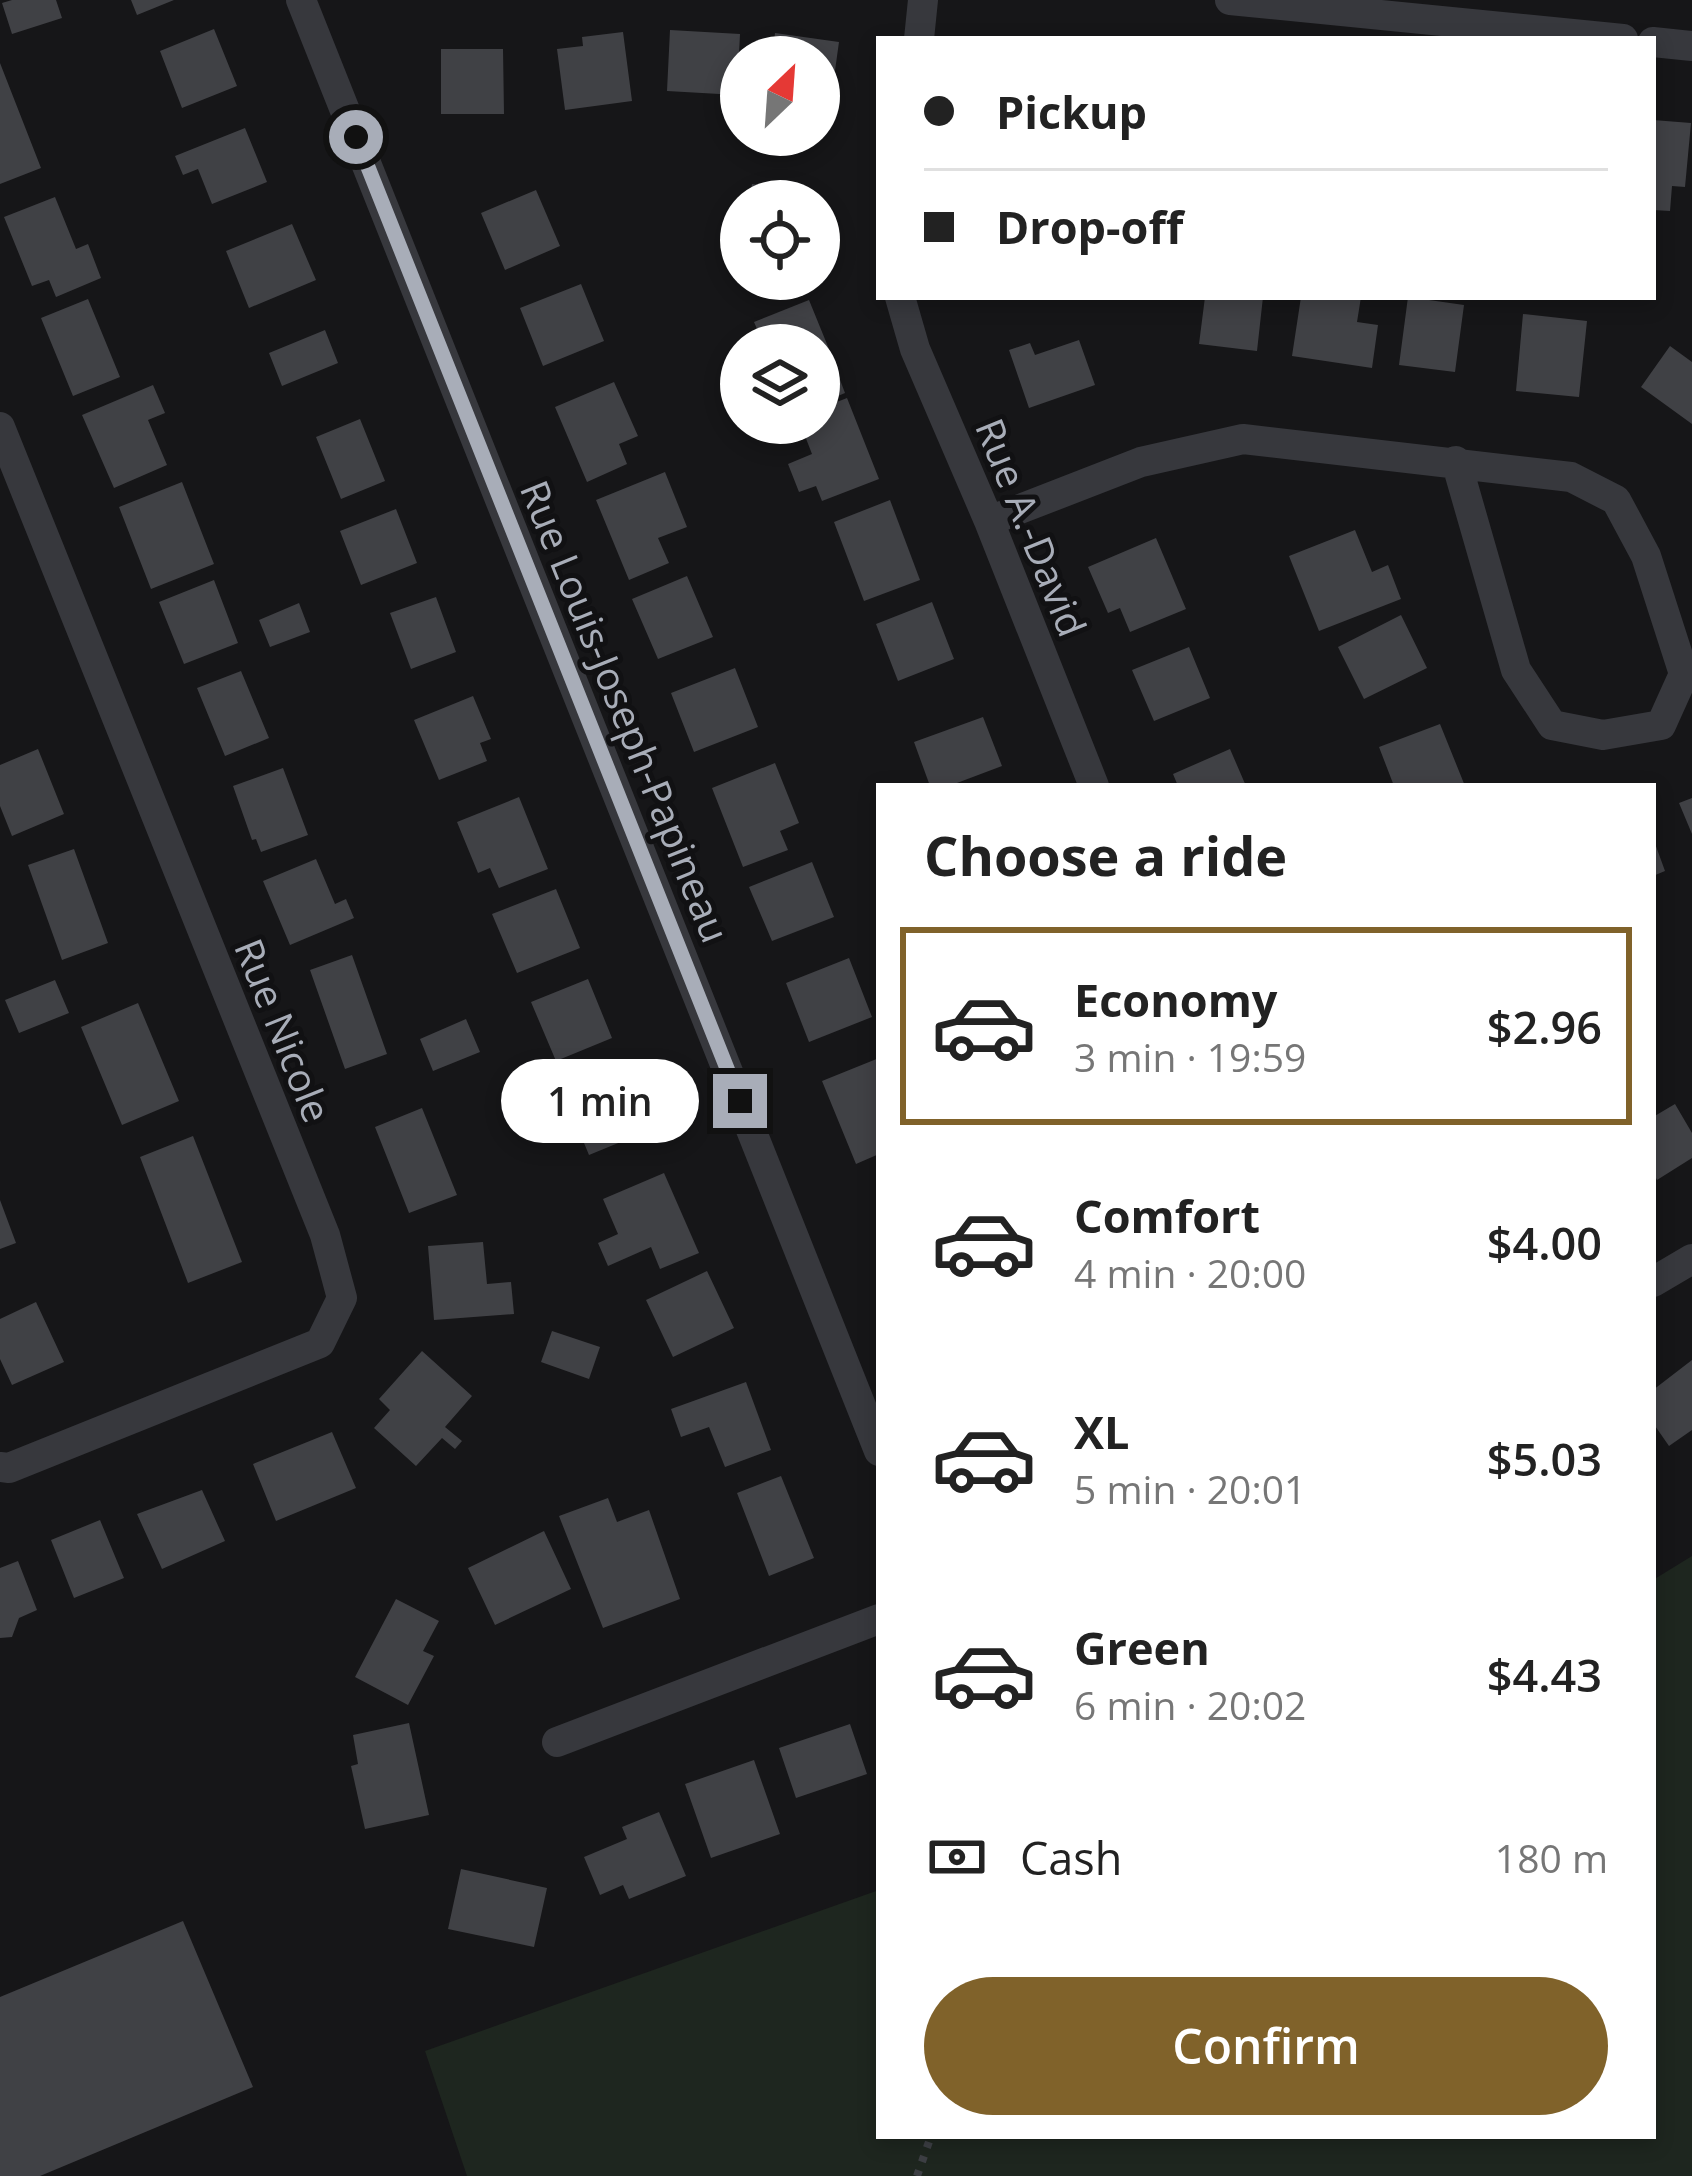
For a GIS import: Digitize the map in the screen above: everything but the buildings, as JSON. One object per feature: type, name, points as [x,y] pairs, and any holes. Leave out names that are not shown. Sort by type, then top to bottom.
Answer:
[{"type":"street","points":[[919,36],[923,0]]},
{"type":"street","points":[[1230,0],[1594,36]]},
{"type":"street","name":"Rue Louis-Joseph-Papineau","points":[[310,2],[876,1443]]},
{"type":"street","points":[[1656,42],[1692,46]]},
{"type":"street","name":"Rue A.-David","points":[[901,300],[915,349],[1093,783]]},
{"type":"street","name":"Rue Nicole","points":[[0,427],[325,1235],[342,1298],[320,1343],[0,1468]]},
{"type":"street","points":[[989,521],[1142,462],[1243,439],[1456,461],[1571,477],[1616,500],[1646,556],[1684,674],[1661,725],[1603,735],[1552,725],[1516,670],[1456,461]]},
{"type":"street","points":[[1656,1280],[1692,1259]]},
{"type":"street","points":[[557,1742],[876,1620]]},
{"type":"path","points":[[917,2176],[930,2139]]},
{"type":"shaded area","points":[[1692,1556],[1692,2176],[467,2176],[425,2051],[876,1891],[876,2139],[1656,2139],[1656,1578]]},
{"type":"route","points":[[356,137],[740,1101]]}]
